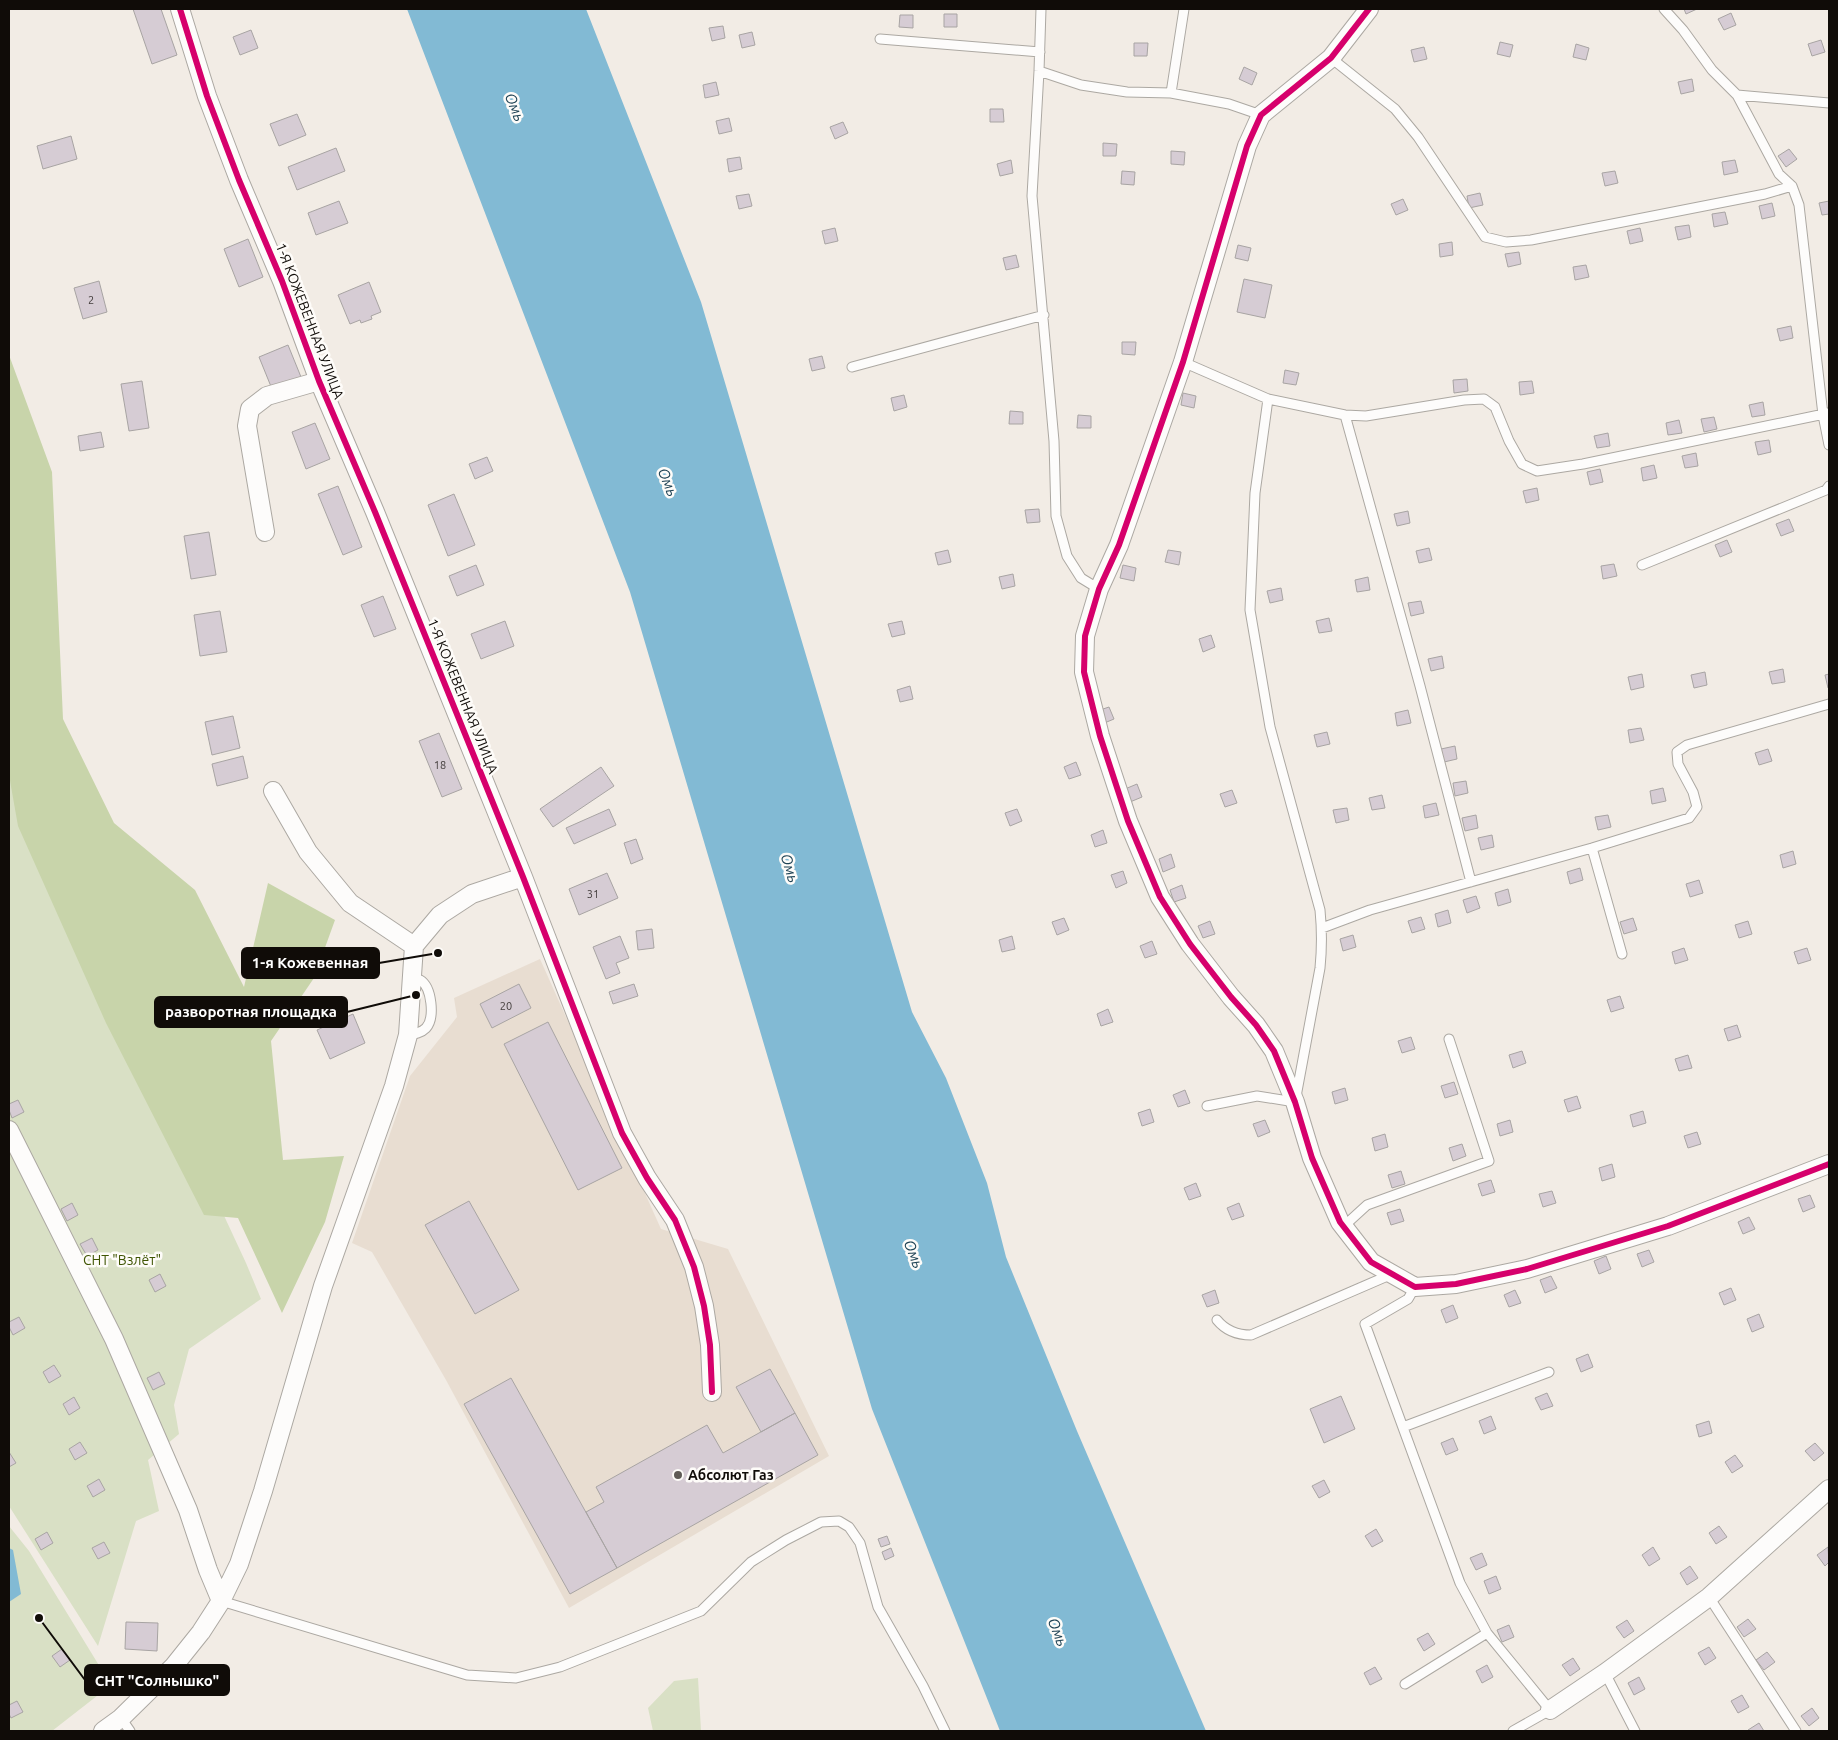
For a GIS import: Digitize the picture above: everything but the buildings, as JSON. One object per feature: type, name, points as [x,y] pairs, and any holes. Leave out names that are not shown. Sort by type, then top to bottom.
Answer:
[{"type":"street","name":"1-Я КОЖЕВЕННАЯ УЛИЦА","points":[[180,9],[207,96],[239,180],[282,281],[319,381],[375,512],[523,878],[622,1133],[646,1178],[675,1220],[694,1266],[704,1306],[710,1345],[712,1392]]},
{"type":"street","points":[[1369,9],[1331,58],[1262,115],[1247,146],[1183,362],[1119,545],[1099,589],[1085,636],[1084,672],[1100,736],[1128,821],[1160,897],[1190,944],[1231,997],[1256,1025],[1274,1051],[1295,1102],[1312,1158],[1344,1226],[1371,1262],[1415,1287],[1456,1284],[1527,1269],[1668,1226],[1829,1164]]},
{"type":"street","points":[[265,532],[247,426],[250,409],[267,396],[319,381]]},
{"type":"street","points":[[273,791],[308,852],[350,903],[414,946]]},
{"type":"street","points":[[103,1731],[125,1724],[202,1632],[221,1601],[239,1564],[263,1491],[323,1286],[394,1086],[408,1035],[414,946],[440,915],[472,894],[523,878]]},
{"type":"street","points":[[9,1130],[114,1339],[188,1510],[208,1570],[221,1601]]},
{"type":"street","points":[[1550,1710],[1605,1673],[1709,1597],[1828,1493]]},
{"type":"lane","points":[[1041,9],[1040,71],[1032,196],[1054,442],[1056,516],[1066,556],[1080,578],[1099,589]]},
{"type":"lane","points":[[1172,94],[1184,9]]},
{"type":"lane","points":[[1664,9],[1683,30],[1712,70],[1737,95],[1779,174],[1792,186],[1799,205],[1829,445]]},
{"type":"lane","points":[[880,39],[1040,52]]},
{"type":"lane","points":[[1331,58],[1395,109],[1418,138],[1485,237],[1506,242],[1531,240],[1765,194],[1792,186]]},
{"type":"lane","points":[[1040,71],[1081,85],[1127,92],[1172,94],[1229,104],[1262,115]]},
{"type":"lane","points":[[1737,95],[1829,103]]},
{"type":"lane","points":[[852,367],[1044,315]]},
{"type":"lane","points":[[1183,362],[1268,399],[1345,415],[1366,416],[1464,400],[1484,399],[1495,407],[1522,464],[1537,471],[1582,464],[1826,414]]},
{"type":"lane","points":[[1207,1106],[1257,1096],[1295,1102],[1320,968],[1322,928],[1320,910],[1270,727],[1250,610],[1255,493],[1268,399]]},
{"type":"lane","points":[[1345,415],[1418,677],[1471,882]]},
{"type":"lane","points":[[1642,565],[1826,490],[1829,486]]},
{"type":"lane","points":[[1322,928],[1370,910],[1592,848],[1689,818],[1696,807],[1693,792],[1678,764],[1677,752],[1686,745],[1829,704]]},
{"type":"lane","points":[[1592,848],[1622,954]]},
{"type":"lane","points":[[1344,1226],[1367,1205],[1489,1161],[1450,1039]]},
{"type":"lane","points":[[1217,1320],[1238,1334],[1252,1335],[1392,1274]]},
{"type":"lane","points":[[1415,1287],[1408,1299],[1364,1324],[1460,1583],[1487,1633],[1550,1710],[1513,1731]]},
{"type":"lane","points":[[1402,1427],[1548,1372]]},
{"type":"lane","points":[[221,1601],[467,1675],[516,1678],[560,1666],[702,1611],[752,1562],[786,1540],[821,1522],[838,1520],[849,1527],[860,1543],[878,1607],[923,1686],[944,1731]]},
{"type":"lane","points":[[1709,1597],[1796,1731]]},
{"type":"lane","points":[[1405,1684],[1487,1633]]},
{"type":"lane","points":[[1605,1673],[1635,1731]]},
{"type":"shaded area","points":[[540,959],[661,1229],[728,1249],[829,1456],[569,1608],[446,1380],[372,1252],[352,1243],[410,1076],[457,1017],[454,998]]},
{"type":"green space","points":[[9,355],[52,472],[63,719],[114,823],[195,890],[244,987],[268,883],[335,920],[314,978],[271,1041],[283,1160],[344,1156],[325,1222],[282,1313],[238,1218],[204,1215],[106,1023],[18,826],[9,775]]},
{"type":"green space","name":"СНТ \"Взлёт\"","points":[[9,753],[261,1299],[189,1349],[174,1405],[179,1434],[148,1460],[159,1511],[136,1521],[98,1646],[9,1506]]},
{"type":"green space","points":[[9,1526],[29,1551],[111,1685],[52,1731],[9,1731]]},
{"type":"green space","points":[[698,1678],[701,1731],[653,1731],[648,1708],[674,1681]]},
{"type":"water","name":"Омь","points":[[407,9],[586,9],[701,302],[912,1012],[946,1078],[987,1183],[1006,1257],[1077,1431],[1206,1731],[1000,1731],[872,1409],[630,592]]},
{"type":"water","points":[[9,1548],[13,1550],[21,1594],[9,1602]]},
{"type":"cycle path","points":[[180,9],[207,96],[239,180],[282,281],[319,381],[375,512],[523,877],[622,1133],[647,1178],[675,1220],[694,1267],[704,1306],[710,1345],[712,1392]]},
{"type":"cycle path","points":[[1369,9],[1331,58],[1261,115],[1247,146],[1183,362],[1119,545],[1099,589],[1085,636],[1084,672],[1100,736],[1128,821],[1160,897],[1190,944],[1231,997],[1256,1025],[1274,1051],[1295,1102],[1312,1158],[1340,1222],[1371,1262],[1415,1287],[1456,1284],[1527,1269],[1668,1226],[1829,1164]]},
{"type":"place","name":"1-я Кожевенная","points":[[438,953]]},
{"type":"place","name":"разворотная площадка","points":[[416,995]]},
{"type":"place","name":"Абсолют Газ","points":[[678,1475]]},
{"type":"place","name":"СНТ \"Солнышко\"","points":[[39,1618]]}]
